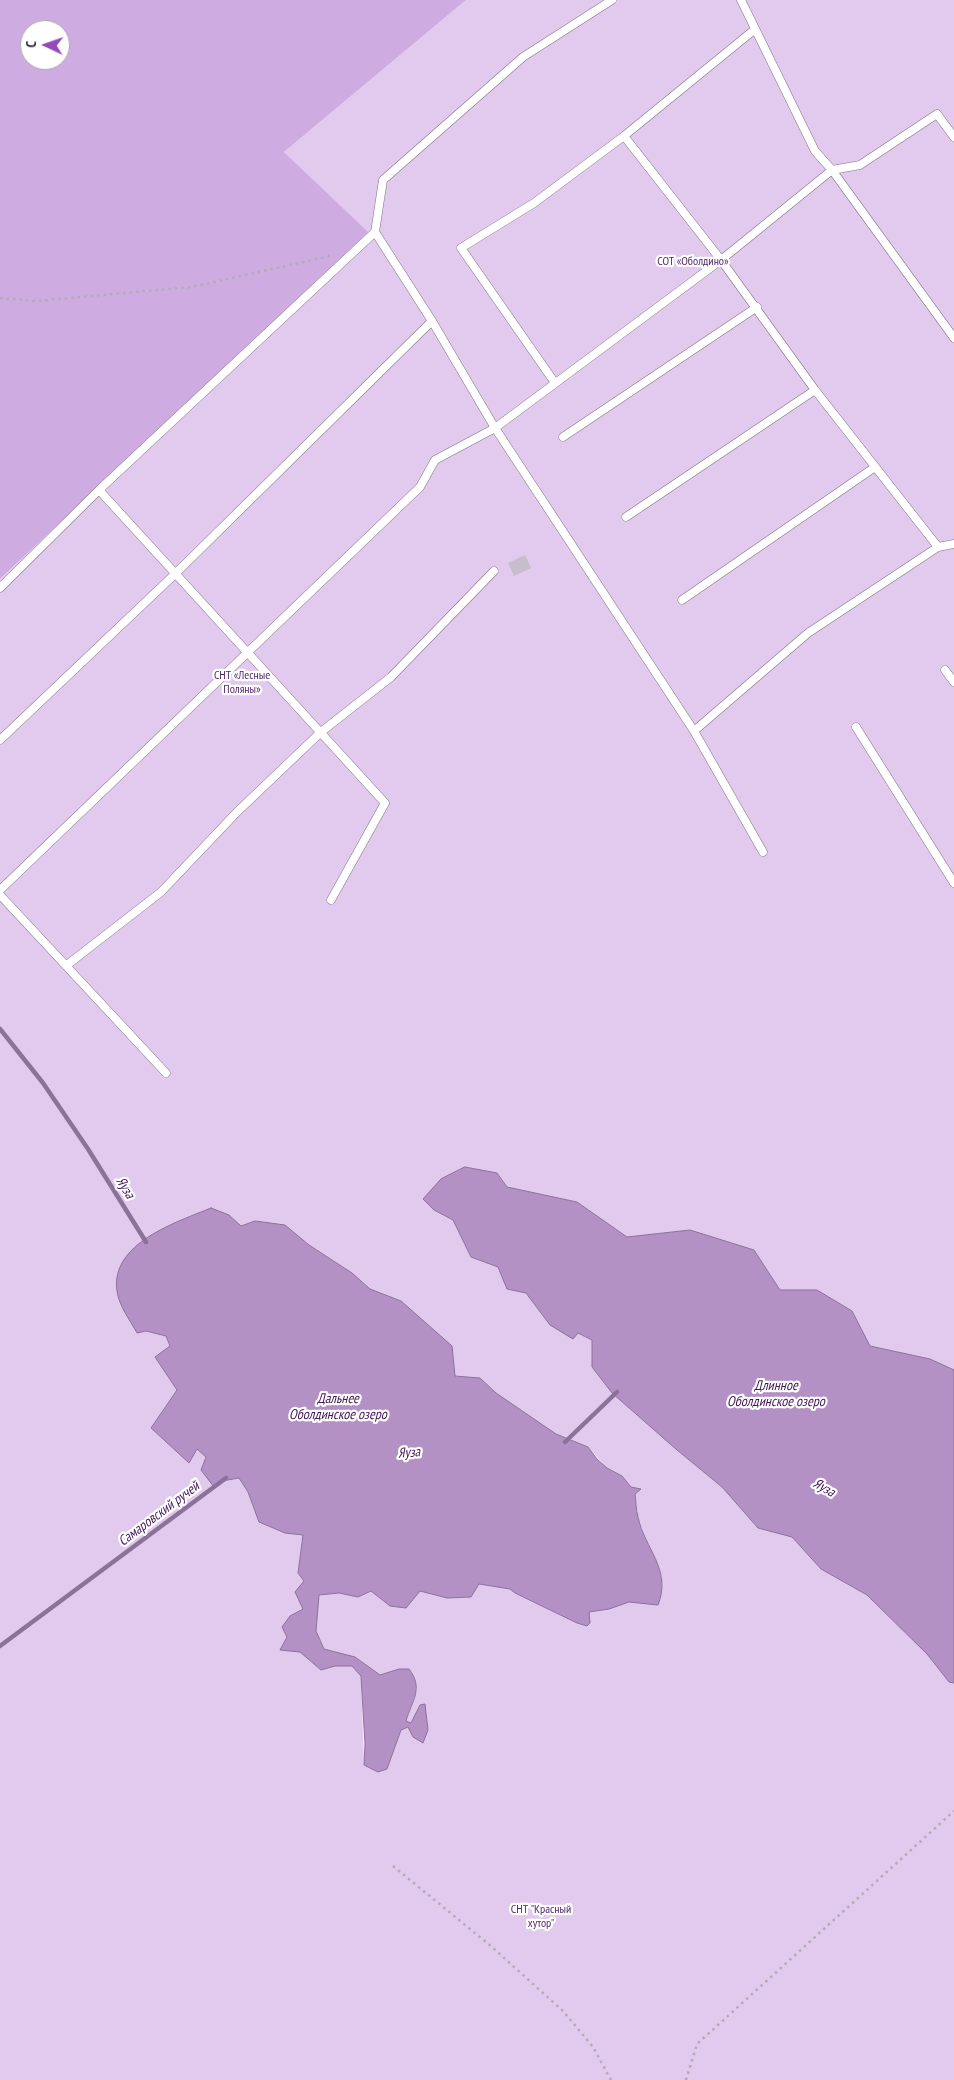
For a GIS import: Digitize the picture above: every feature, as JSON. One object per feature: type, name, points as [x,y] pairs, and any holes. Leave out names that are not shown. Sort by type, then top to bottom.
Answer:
[{"type":"lane","points":[[0,588],[99,490],[375,232],[383,180],[523,57],[612,0]]},
{"type":"lane","points":[[741,0],[754,30],[815,151],[832,170],[954,338]]},
{"type":"lane","points":[[555,383],[461,248],[534,203],[624,136],[754,30]]},
{"type":"lane","points":[[0,890],[420,487],[435,460],[495,428],[721,260],[832,170],[860,165],[936,114],[954,137]]},
{"type":"lane","points":[[624,136],[757,307],[815,390],[938,547]]},
{"type":"lane","points":[[375,232],[432,321],[495,428],[694,731],[763,852]]},
{"type":"lane","points":[[563,437],[757,307]]},
{"type":"lane","points":[[0,740],[175,574],[432,321]]},
{"type":"lane","points":[[626,517],[815,390]]},
{"type":"lane","points":[[682,600],[875,467]]},
{"type":"lane","points":[[99,490],[386,803],[331,900]]},
{"type":"lane","points":[[694,731],[808,633],[938,547],[954,544]]},
{"type":"lane","points":[[68,965],[161,892],[237,812],[321,732],[391,677],[494,571]]},
{"type":"lane","points":[[945,670],[954,682]]},
{"type":"lane","points":[[856,727],[954,882]]},
{"type":"lane","points":[[0,895],[68,965],[166,1073]]},
{"type":"path","points":[[0,298],[36,300],[192,287],[356,250]]},
{"type":"path","points":[[686,2080],[697,2044],[954,1811]]},
{"type":"path","points":[[393,1866],[492,1947],[563,2011],[593,2047],[611,2080]]},
{"type":"green space","points":[[466,0],[954,0],[954,1370],[930,1359],[870,1346],[852,1311],[817,1290],[780,1290],[754,1250],[690,1230],[627,1237],[577,1202],[507,1187],[497,1173],[434,1210],[453,1220],[471,1257],[498,1267],[507,1289],[526,1293],[550,1325],[578,1333],[592,1340],[592,1367],[612,1393],[722,1487],[758,1528],[792,1537],[821,1569],[867,1595],[927,1654],[949,1682],[954,1683],[954,2080],[0,2080],[0,579],[367,232],[284,152]],"holes":[[[229,1215],[241,1226],[255,1221],[285,1225],[309,1245],[352,1273],[370,1289],[401,1301],[455,1376],[480,1378],[496,1393],[556,1434],[588,1447],[607,1468],[622,1476],[631,1487],[640,1489],[635,1494],[638,1518],[662,1578],[628,1601],[589,1612],[587,1626],[577,1623],[510,1589],[479,1584],[471,1597],[447,1598],[420,1591],[390,1606],[371,1591],[358,1597],[339,1593],[318,1595],[316,1631],[324,1649],[355,1657],[380,1675],[399,1669],[417,1689],[406,1721],[411,1723],[420,1705],[425,1704],[423,1743],[413,1737],[409,1727],[401,1730],[387,1769],[364,1765],[361,1675],[352,1665],[335,1666],[321,1670],[300,1652],[290,1616],[303,1609],[304,1581],[298,1572],[303,1535],[285,1533],[259,1522],[248,1492],[239,1478],[222,1481],[206,1457],[197,1449],[189,1462],[151,1428],[177,1390],[155,1357],[170,1347],[166,1336],[146,1331]]]},
{"type":"shaded area","points":[[0,0],[466,0],[284,152],[368,232],[0,579]]},
{"type":"water","name":"Длинное Оболдинское озеро","points":[[465,1167],[497,1173],[507,1187],[577,1202],[627,1237],[690,1230],[754,1250],[780,1290],[817,1290],[852,1311],[870,1346],[930,1359],[954,1370],[954,1683],[949,1682],[927,1654],[867,1595],[821,1569],[792,1537],[758,1528],[722,1487],[612,1393],[592,1367],[592,1340],[578,1333],[573,1339],[550,1325],[526,1293],[507,1289],[498,1267],[471,1257],[453,1220],[434,1210],[423,1199],[441,1179]]},
{"type":"water","name":"Дальнее Оболдинское озеро","points":[[211,1208],[229,1215],[241,1226],[255,1221],[285,1225],[309,1245],[352,1273],[370,1289],[401,1301],[452,1346],[455,1376],[480,1378],[496,1393],[556,1434],[588,1447],[607,1468],[622,1476],[631,1487],[641,1489],[635,1494],[641,1529],[656,1560],[662,1581],[658,1605],[629,1602],[609,1609],[589,1612],[590,1623],[587,1626],[577,1623],[510,1589],[479,1584],[471,1597],[447,1598],[420,1591],[406,1608],[390,1606],[371,1591],[358,1597],[339,1593],[319,1595],[316,1631],[324,1649],[355,1657],[380,1675],[399,1669],[409,1669],[416,1683],[416,1689],[414,1701],[406,1721],[411,1723],[420,1705],[425,1704],[428,1730],[423,1743],[413,1737],[408,1727],[401,1730],[387,1769],[378,1772],[364,1765],[365,1744],[361,1676],[352,1666],[335,1666],[321,1670],[300,1652],[280,1650],[287,1637],[282,1627],[290,1616],[303,1609],[295,1592],[304,1581],[298,1573],[303,1535],[285,1533],[259,1522],[248,1492],[239,1478],[222,1481],[214,1487],[201,1470],[206,1457],[197,1449],[189,1463],[151,1428],[177,1390],[155,1357],[170,1346],[166,1336],[146,1331],[137,1333],[118,1297],[118,1274],[124,1260],[135,1247],[149,1237],[181,1220]]},
{"type":"building","points":[[525,555],[531,568],[514,576],[508,563]]},
{"type":"waterway","name":"Яуза","points":[[0,1029],[43,1083],[88,1149],[146,1242]]},
{"type":"waterway","name":"Яуза","points":[[565,1442],[617,1392]]},
{"type":"waterway","name":"Самаровский ручей","points":[[0,1646],[226,1478]]},
{"type":"park label","name":"СОТ «Оболдино»","points":[[693,262]]},
{"type":"park label","name":"СНТ «Лесные Поляны»","points":[[242,683]]},
{"type":"park label","name":"СНТ \"Красный хутор\"","points":[[541,1917]]}]
